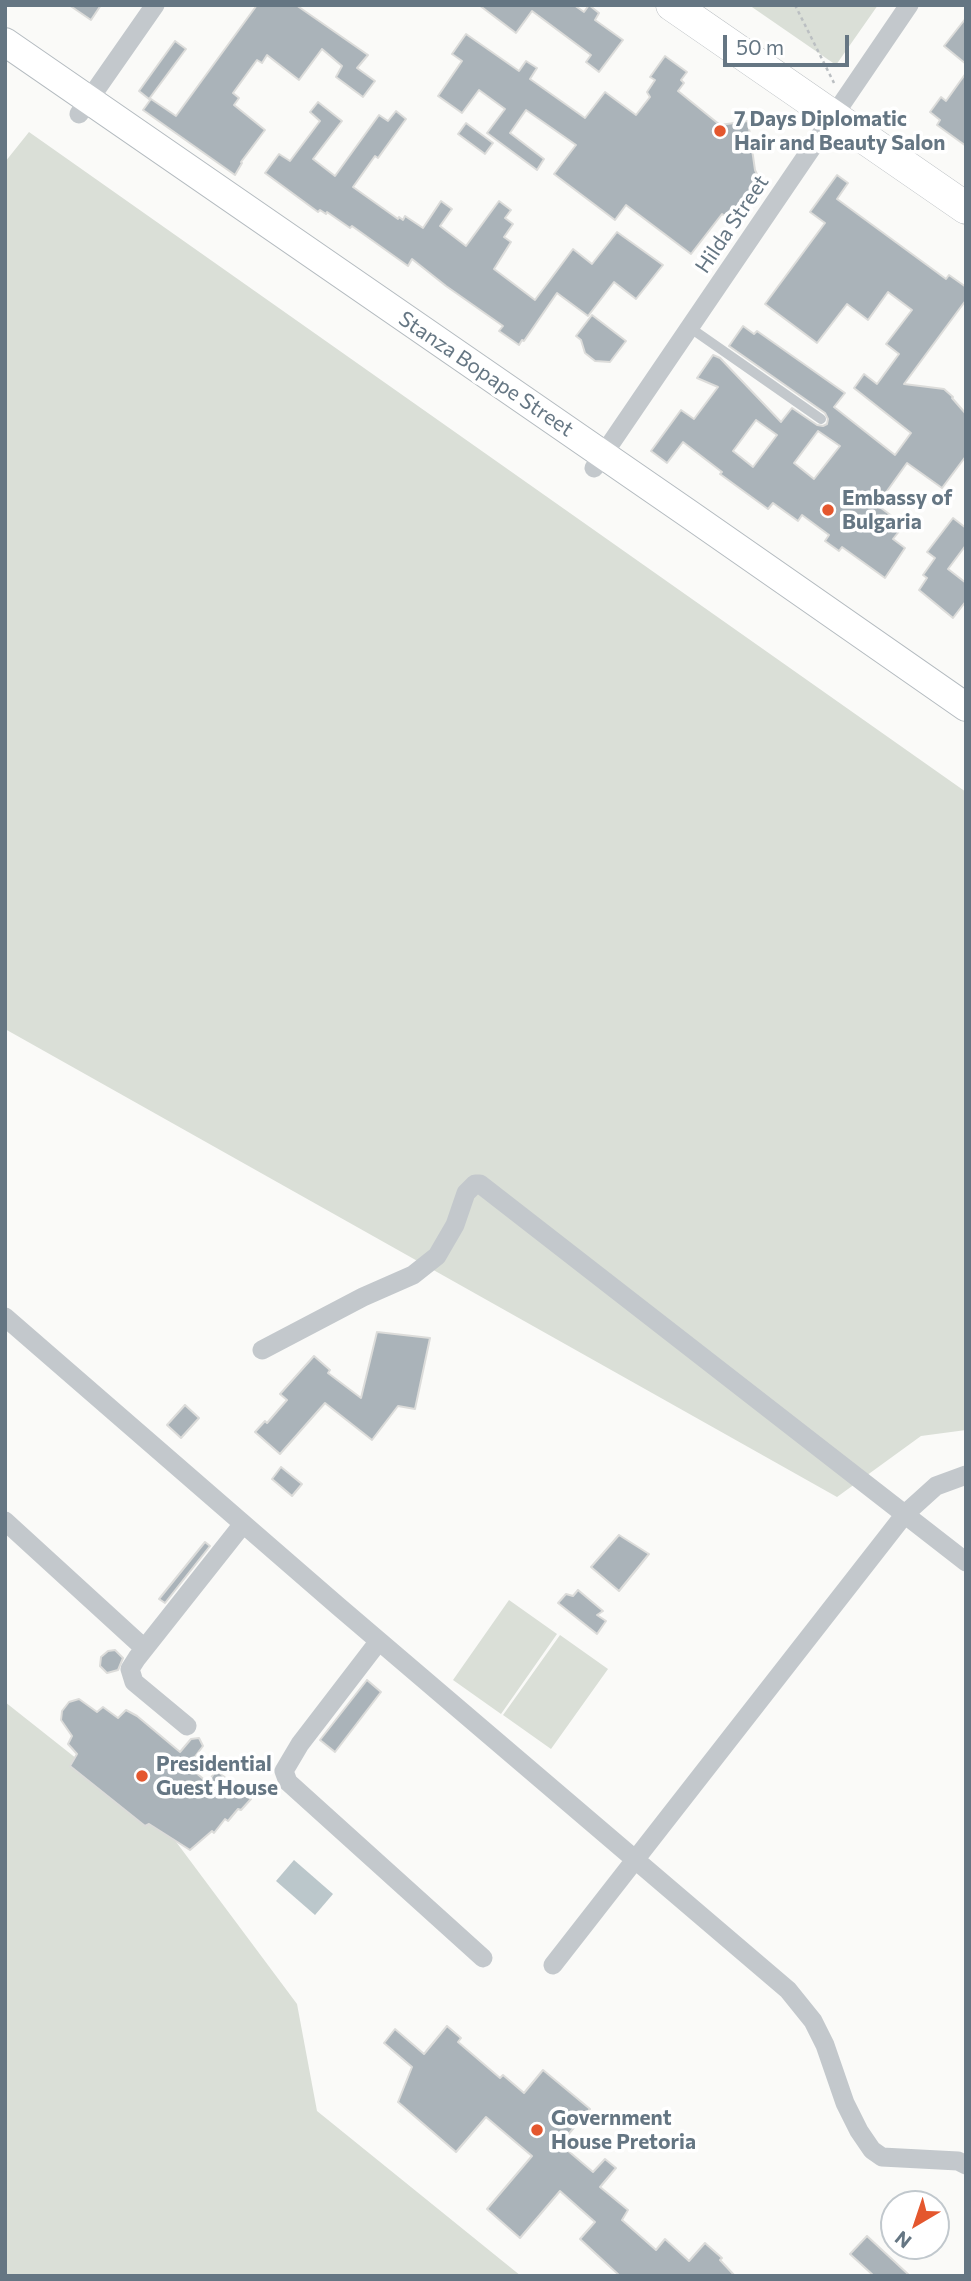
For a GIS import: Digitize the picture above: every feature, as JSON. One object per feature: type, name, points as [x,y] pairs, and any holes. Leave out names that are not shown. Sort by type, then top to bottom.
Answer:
[{"type":"main road","points":[[672,5],[838,109],[966,208]]},
{"type":"main road","name":"Stanza Bopape Street","points":[[5,42],[84,107],[598,461],[966,708]]},
{"type":"main road","name":"Stanza Bopape Street","points":[[5,64],[84,107]]},
{"type":"main road","name":"Stanza Bopape Street","points":[[598,461],[966,728]]},
{"type":"street","points":[[84,107],[155,5]]},
{"type":"street","name":"Hilda Street","points":[[598,461],[909,5]]},
{"type":"street","points":[[262,1350],[363,1297],[401,1283],[413,1275],[437,1256],[455,1225],[466,1193],[475,1184],[480,1184],[966,1562]]},
{"type":"street","points":[[5,1317],[379,1641],[773,1976],[803,2006],[813,2021],[825,2045],[845,2103],[872,2150],[882,2157],[958,2161],[966,2165]]},
{"type":"street","points":[[553,1965],[905,1514],[936,1486],[966,1475]]},
{"type":"street","points":[[5,1521],[144,1648]]},
{"type":"street","points":[[187,1726],[134,1682],[130,1668],[243,1524]]},
{"type":"street","points":[[379,1641],[300,1744],[284,1771],[288,1782],[483,1958]]},
{"type":"lane","points":[[689,327],[821,419]]},
{"type":"path","points":[[794,5],[838,109]]},
{"type":"shaded area","points":[[749,5],[878,5],[836,65]]},
{"type":"shaded area","points":[[29,132],[966,792],[966,1430],[921,1436],[837,1497],[5,1029],[5,162]]},
{"type":"shaded area","points":[[509,1600],[557,1634],[501,1714],[453,1680]]},
{"type":"shaded area","points":[[560,1635],[608,1669],[551,1749],[503,1715]]},
{"type":"shaded area","points":[[5,1702],[168,1831],[297,2004],[317,2111],[521,2276],[5,2276]]},
{"type":"shaded area","points":[[294,1860],[333,1894],[315,1915],[276,1881]]},
{"type":"building","points":[[69,5],[101,5],[91,20]]},
{"type":"building","points":[[257,5],[296,5],[368,55],[357,68],[375,81],[363,97],[336,77],[342,66],[322,49],[299,80],[267,55],[262,63],[257,60],[233,93],[239,98],[234,105],[265,130],[241,162],[235,175],[143,110],[151,99],[176,116]]},
{"type":"building","points":[[479,5],[574,5],[584,12],[589,5],[599,13],[595,20],[623,40],[599,72],[586,62],[591,55],[532,11],[516,33]]},
{"type":"building","points":[[966,18],[966,64],[944,46]]},
{"type":"building","points":[[466,34],[519,71],[526,61],[537,68],[530,79],[585,118],[605,92],[636,115],[650,97],[647,92],[655,80],[650,77],[665,56],[687,72],[678,91],[720,125],[748,121],[755,170],[760,181],[729,219],[722,214],[691,254],[626,205],[615,220],[554,174],[576,145],[526,110],[510,133],[544,159],[537,170],[487,133],[505,109],[479,90],[462,113],[438,96],[462,61],[452,54]]},
{"type":"building","points":[[175,41],[186,49],[149,99],[139,91]]},
{"type":"building","points":[[966,73],[966,146],[937,125],[940,120],[930,112],[941,97],[946,101]]},
{"type":"building","points":[[318,102],[342,121],[313,159],[335,176],[379,115],[388,121],[396,111],[406,119],[353,187],[398,219],[399,217],[403,220],[405,216],[423,228],[441,201],[452,209],[440,226],[466,246],[499,201],[511,210],[505,218],[513,224],[504,237],[511,242],[494,269],[535,300],[573,249],[592,264],[617,232],[663,265],[636,299],[614,282],[588,316],[557,293],[519,345],[499,331],[503,326],[412,259],[408,266],[352,226],[350,228],[327,212],[318,212],[265,173],[279,154],[290,161],[320,121],[310,112]]},
{"type":"building","points":[[466,123],[493,143],[485,154],[458,134]]},
{"type":"building","points":[[837,175],[848,183],[837,199],[946,279],[949,275],[966,287],[966,300],[904,384],[944,389],[953,397],[966,414],[966,456],[942,488],[907,463],[877,505],[904,525],[893,539],[905,548],[885,578],[842,547],[839,551],[825,541],[829,535],[802,515],[798,521],[773,503],[768,509],[720,474],[722,472],[683,442],[667,463],[651,451],[681,410],[694,419],[718,387],[697,378],[713,355],[720,358],[781,422],[792,408],[817,425],[827,424],[825,413],[729,346],[743,326],[754,334],[757,331],[845,393],[834,407],[895,455],[911,433],[854,388],[864,374],[877,384],[899,354],[886,344],[912,310],[888,292],[868,320],[847,304],[817,343],[765,304],[825,223],[810,212]],"holes":[[[756,420],[777,435],[753,467],[733,451]],[[818,431],[840,446],[814,479],[794,463]]]},
{"type":"building","points":[[592,315],[626,341],[610,362],[595,361],[585,353],[581,340],[576,336]]},
{"type":"building","points":[[953,518],[966,528],[966,545],[948,569],[966,583],[966,601],[953,618],[919,590],[927,578],[923,575],[935,558],[927,552]]},
{"type":"building","points":[[377,1332],[430,1338],[415,1409],[398,1406],[372,1440],[325,1403],[280,1454],[255,1432],[265,1421],[267,1423],[287,1400],[280,1394],[314,1356],[330,1370],[328,1373],[361,1398]]},
{"type":"building","points":[[185,1405],[199,1418],[181,1438],[167,1425]]},
{"type":"building","points":[[281,1467],[302,1484],[292,1496],[272,1479]]},
{"type":"building","points":[[619,1535],[649,1554],[619,1591],[591,1567]]},
{"type":"building","points":[[205,1542],[210,1546],[165,1603],[159,1599]]},
{"type":"building","points":[[578,1590],[603,1611],[597,1615],[606,1621],[597,1634],[558,1603],[566,1594],[573,1596]]},
{"type":"building","points":[[115,1650],[123,1658],[118,1670],[107,1673],[100,1666],[101,1657],[108,1651]]},
{"type":"building","points":[[367,1680],[381,1692],[335,1752],[320,1740]]},
{"type":"building","name":"Presidential Guest House","points":[[79,1699],[97,1712],[103,1707],[118,1718],[126,1710],[180,1752],[191,1739],[199,1738],[203,1746],[188,1766],[208,1783],[216,1770],[251,1799],[228,1821],[225,1819],[214,1833],[212,1831],[190,1850],[149,1824],[145,1826],[70,1766],[77,1754],[68,1744],[72,1736],[61,1720],[62,1711],[69,1702]]},
{"type":"building","name":"Government House Pretoria","points":[[447,2026],[461,2038],[458,2042],[500,2078],[503,2075],[524,2093],[543,2070],[590,2109],[560,2144],[593,2172],[605,2159],[616,2168],[600,2187],[628,2210],[622,2220],[656,2250],[665,2239],[689,2261],[705,2243],[722,2258],[720,2260],[735,2276],[620,2276],[580,2239],[595,2222],[560,2191],[520,2238],[487,2209],[532,2156],[486,2117],[456,2152],[398,2102],[412,2067],[384,2043],[395,2029],[424,2054]]},
{"type":"building","points":[[867,2236],[880,2248],[880,2260],[893,2260],[910,2276],[874,2276],[850,2254]]},
{"type":"place","name":"7 Days Diplomatic Hair and Beauty Salon","points":[[720,131]]},
{"type":"place","name":"Embassy of Bulgaria","points":[[828,510]]},
{"type":"place","name":"Presidential Guest House","points":[[142,1776]]},
{"type":"place","name":"Government House Pretoria","points":[[537,2130]]}]
